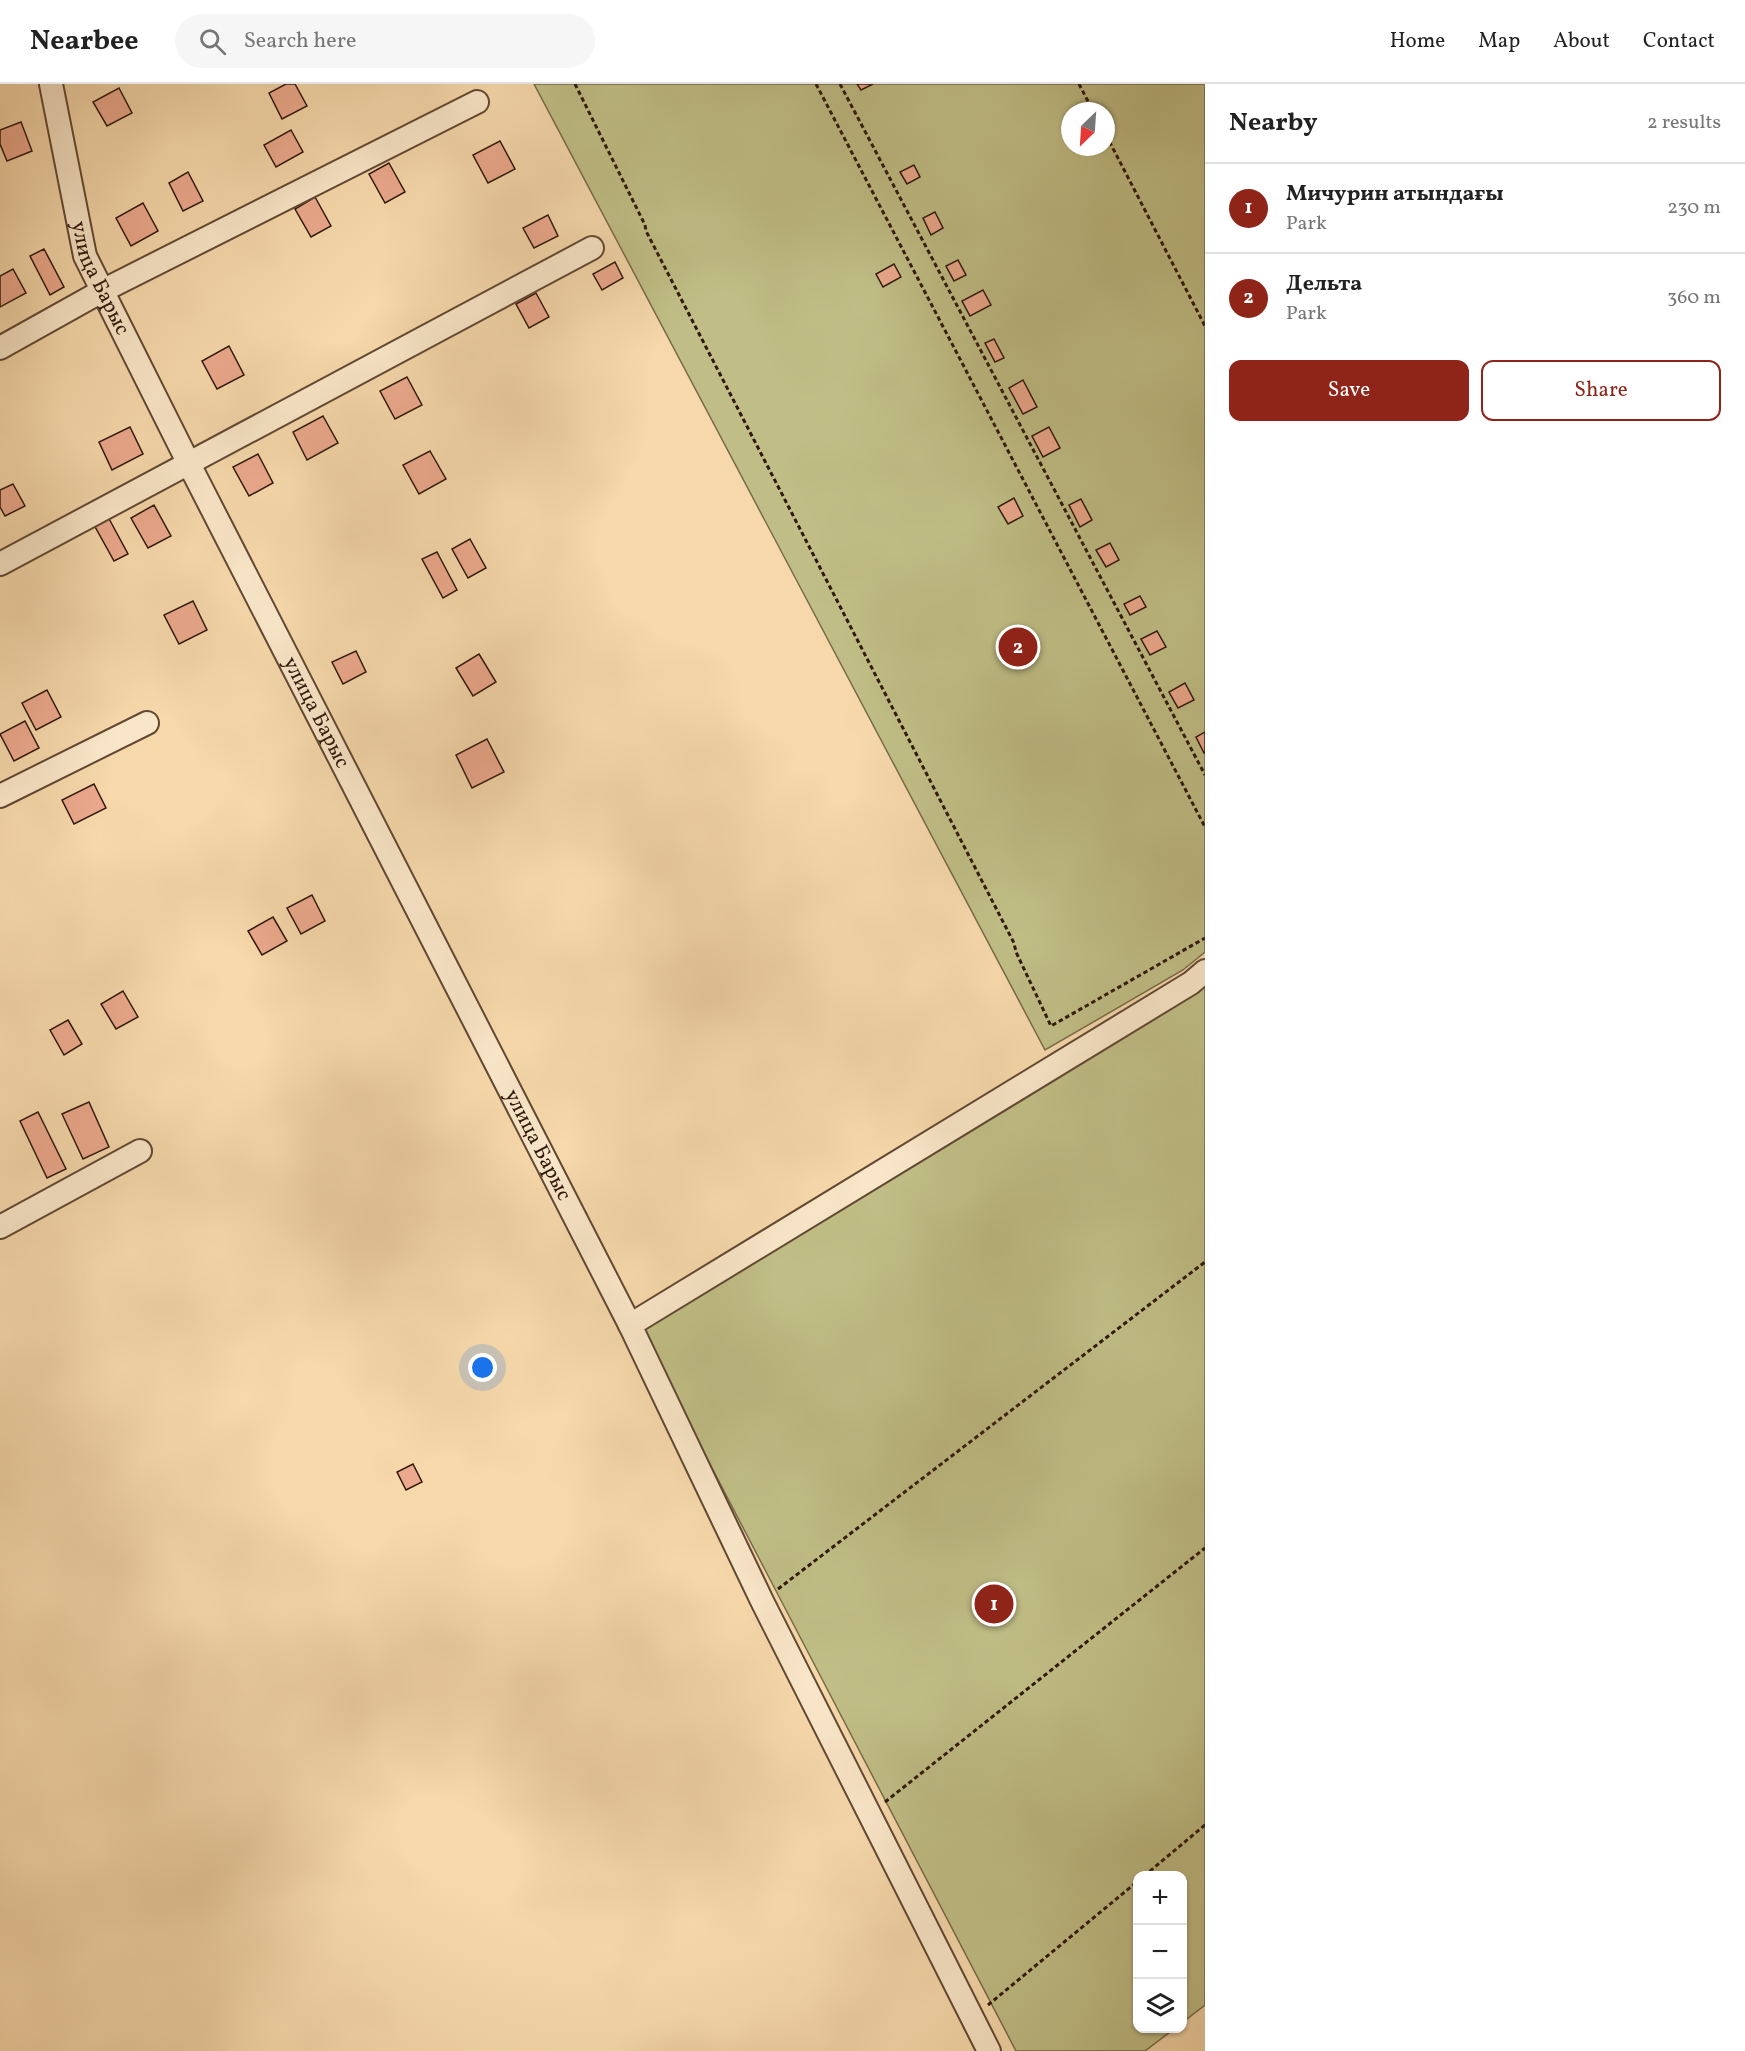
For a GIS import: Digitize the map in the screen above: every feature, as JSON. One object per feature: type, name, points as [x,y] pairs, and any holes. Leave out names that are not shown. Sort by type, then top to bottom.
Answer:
[{"type":"street","name":"улица Барыс","points":[[51,84],[85,256],[189,464],[630,1325],[762,1601],[989,2051]]},
{"type":"street","points":[[0,348],[102,291],[477,102]]},
{"type":"street","points":[[0,564],[592,248]]},
{"type":"street","points":[[0,796],[147,723]]},
{"type":"street","points":[[630,1325],[1181,989],[1205,971]]},
{"type":"street","points":[[0,1227],[140,1150]]},
{"type":"path","points":[[575,84],[646,231],[1014,943],[1016,952],[1051,1026],[1205,938]]},
{"type":"path","points":[[816,84],[1205,827]]},
{"type":"path","points":[[840,84],[1205,776]]},
{"type":"path","points":[[1079,84],[1088,102]]},
{"type":"path","points":[[1115,152],[1205,326]]},
{"type":"path","points":[[762,1601],[1205,1262]]},
{"type":"path","points":[[870,1814],[1205,1548]]},
{"type":"path","points":[[1149,1871],[1205,1825]]},
{"type":"path","points":[[973,2018],[1133,1884]]},
{"type":"shaded area","points":[[534,84],[1205,84],[1205,952],[1183,970],[1045,1050]]},
{"type":"shaded area","points":[[1205,986],[1205,2005],[1187,2019],[1187,1871],[1133,1871],[1133,2033],[1169,2033],[1145,2051],[1016,2051],[641,1332]]},
{"type":"building","points":[[286,84],[295,84],[307,106],[282,119],[269,93]]},
{"type":"building","points":[[857,84],[873,84],[861,90]]},
{"type":"building","points":[[119,88],[132,113],[107,126],[93,102]]},
{"type":"building","points":[[21,122],[32,151],[7,161],[0,144],[0,130]]},
{"type":"building","points":[[291,130],[303,152],[276,167],[264,145]]},
{"type":"building","points":[[500,141],[515,169],[488,183],[473,155]]},
{"type":"building","points":[[389,163],[405,192],[385,203],[369,174]]},
{"type":"building","points":[[914,165],[920,177],[907,184],[900,172]]},
{"type":"building","points":[[188,172],[203,201],[183,211],[169,183]]},
{"type":"building","points":[[315,197],[331,226],[311,237],[295,209]]},
{"type":"building","points":[[143,203],[158,231],[131,246],[116,218]]},
{"type":"building","points":[[935,212],[943,228],[931,235],[923,218]]},
{"type":"building","points":[[548,215],[558,236],[534,248],[523,228]]},
{"type":"building","points":[[44,249],[64,287],[50,295],[30,256]]},
{"type":"building","points":[[958,260],[966,275],[954,281],[946,266]]},
{"type":"building","points":[[615,262],[623,278],[602,290],[593,274]]},
{"type":"building","points":[[894,264],[901,277],[883,287],[876,274]]},
{"type":"building","points":[[13,269],[26,293],[0,307],[0,276]]},
{"type":"building","points":[[983,290],[991,305],[970,316],[962,301]]},
{"type":"building","points":[[536,293],[549,317],[529,328],[516,304]]},
{"type":"building","points":[[994,339],[1004,358],[995,362],[985,343]]},
{"type":"building","points":[[229,346],[244,375],[217,389],[202,361]]},
{"type":"building","points":[[407,377],[422,405],[395,419],[380,391]]},
{"type":"building","points":[[1023,380],[1037,407],[1023,414],[1009,388]]},
{"type":"building","points":[[323,416],[338,443],[307,460],[293,432]]},
{"type":"building","points":[[130,427],[143,454],[112,470],[99,442]]},
{"type":"building","points":[[1049,427],[1060,448],[1043,457],[1032,436]]},
{"type":"building","points":[[430,451],[446,479],[419,494],[403,465]]},
{"type":"building","points":[[258,454],[273,483],[249,496],[233,467]]},
{"type":"building","points":[[13,484],[25,506],[5,516],[0,507],[0,490]]},
{"type":"building","points":[[1014,498],[1023,516],[1008,524],[998,507]]},
{"type":"building","points":[[1081,499],[1092,520],[1080,527],[1069,505]]},
{"type":"building","points":[[154,505],[171,536],[148,548],[131,518]]},
{"type":"building","points":[[107,515],[128,554],[114,561],[93,523]]},
{"type":"building","points":[[470,539],[486,568],[468,578],[452,549]]},
{"type":"building","points":[[1110,543],[1119,560],[1106,567],[1096,550]]},
{"type":"building","points":[[437,552],[457,590],[443,598],[422,559]]},
{"type":"building","points":[[1140,596],[1146,607],[1130,615],[1124,604]]},
{"type":"building","points":[[193,601],[207,630],[179,644],[164,615]]},
{"type":"building","points":[[1157,631],[1166,647],[1150,655],[1141,639]]},
{"type":"building","points":[[356,651],[366,672],[343,684],[332,662]]},
{"type":"building","points":[[479,654],[496,682],[473,696],[456,668]]},
{"type":"building","points":[[1185,683],[1194,700],[1178,708],[1169,692]]},
{"type":"building","points":[[47,690],[61,717],[36,730],[22,703]]},
{"type":"building","points":[[25,721],[39,748],[14,761],[0,734]]},
{"type":"building","points":[[1205,732],[1205,753],[1204,753],[1196,737]]},
{"type":"building","points":[[487,739],[504,772],[472,788],[456,755]]},
{"type":"building","points":[[94,784],[106,808],[74,824],[62,800]]},
{"type":"building","points":[[312,895],[325,921],[301,934],[287,908]]},
{"type":"building","points":[[273,917],[287,941],[262,955],[248,931]]},
{"type":"building","points":[[123,991],[138,1017],[116,1029],[101,1004]]},
{"type":"building","points":[[68,1020],[82,1044],[64,1055],[50,1030]]},
{"type":"building","points":[[89,1102],[109,1147],[83,1159],[62,1114]]},
{"type":"building","points":[[38,1112],[66,1169],[47,1178],[20,1121]]},
{"type":"building","points":[[413,1464],[422,1482],[406,1490],[397,1472]]},
{"type":"place","name":"Дельта","points":[[1018,647]]},
{"type":"place","name":"Мичурин атындағы","points":[[994,1604]]}]
